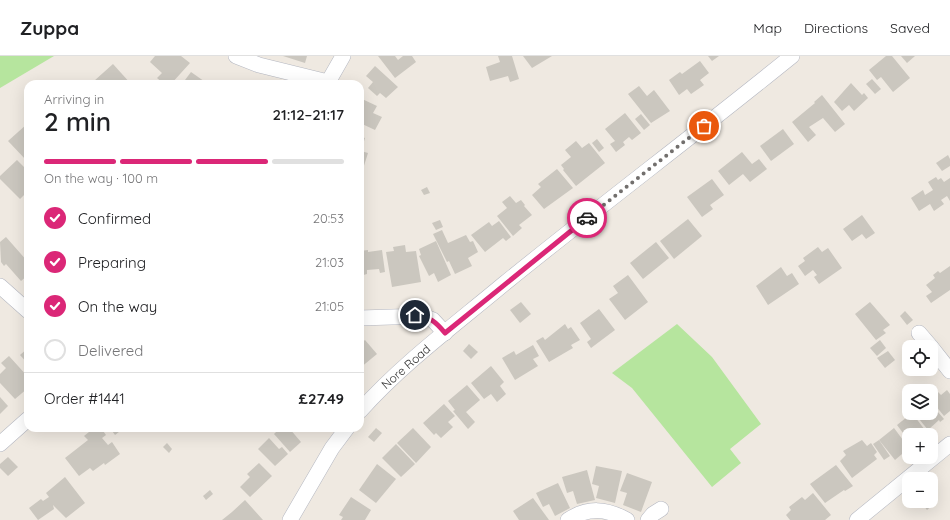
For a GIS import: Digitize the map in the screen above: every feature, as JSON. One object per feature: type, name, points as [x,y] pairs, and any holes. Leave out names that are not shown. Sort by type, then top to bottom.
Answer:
[{"type":"street","points":[[236,56],[259,65],[316,80]]},
{"type":"street","points":[[329,80],[343,56]]},
{"type":"street","name":"Nore Road","points":[[364,407],[379,390],[445,333],[564,236],[792,56]]},
{"type":"street","points":[[0,286],[24,307]]},
{"type":"street","points":[[364,318],[423,316],[433,320],[445,333]]},
{"type":"street","points":[[919,333],[925,340]]},
{"type":"street","points":[[938,356],[950,371]]},
{"type":"street","points":[[0,444],[24,423]]},
{"type":"street","points":[[290,520],[332,448],[344,432]]},
{"type":"street","points":[[857,520],[950,444]]},
{"type":"street","points":[[568,520],[589,511],[603,510],[610,511],[627,520]]},
{"type":"street","points":[[648,520],[653,514],[661,510]]},
{"type":"green space","points":[[0,56],[54,56],[0,88]]},
{"type":"green space","points":[[677,324],[712,357],[761,424],[730,449],[741,463],[712,487],[632,388],[612,373]]},
{"type":"building","points":[[155,56],[181,56],[190,63],[175,80],[159,80],[157,78],[162,73],[150,62]]},
{"type":"building","points":[[283,56],[307,56],[305,63]]},
{"type":"building","points":[[378,56],[395,56],[398,60],[403,56],[412,56],[416,62],[395,78]]},
{"type":"building","points":[[498,56],[512,56],[519,79],[510,82],[508,76],[490,81],[486,67],[500,62]]},
{"type":"building","points":[[523,56],[552,56],[532,68]]},
{"type":"building","points":[[708,56],[719,56],[712,61]]},
{"type":"building","points":[[886,56],[892,56],[910,78],[893,92],[881,77],[877,80],[869,70]]},
{"type":"building","points":[[901,56],[915,56],[907,63]]},
{"type":"building","points":[[700,61],[709,73],[700,80],[704,85],[691,94],[687,89],[679,95],[669,80],[680,72],[682,74]]},
{"type":"building","points":[[113,64],[127,80],[95,80]]},
{"type":"building","points":[[375,66],[398,87],[386,98],[380,93],[377,96],[368,88],[373,82],[366,76]]},
{"type":"building","points":[[191,72],[202,80],[185,80]]},
{"type":"building","points":[[872,79],[881,89],[875,94],[866,84]]},
{"type":"building","points":[[851,83],[862,95],[864,93],[868,98],[854,111],[849,105],[842,111],[834,102]]},
{"type":"building","points":[[639,86],[647,96],[654,90],[670,111],[651,123],[628,94]]},
{"type":"building","points":[[822,95],[845,124],[835,132],[823,118],[809,127],[816,135],[808,142],[792,122],[815,103],[814,102]]},
{"type":"building","points":[[364,100],[377,106],[373,113],[382,117],[375,130],[364,125]]},
{"type":"building","points":[[625,113],[641,133],[632,140],[629,137],[623,142],[625,145],[616,152],[610,144],[615,141],[605,129]]},
{"type":"building","points":[[641,114],[650,125],[644,130],[635,119]]},
{"type":"building","points":[[24,127],[24,158],[8,141]]},
{"type":"building","points":[[783,129],[794,144],[771,161],[760,146]]},
{"type":"building","points":[[597,139],[604,148],[599,152],[592,143]]},
{"type":"building","points":[[576,141],[582,148],[589,143],[605,163],[576,186],[563,170],[564,169],[561,165],[571,157],[565,150]]},
{"type":"building","points":[[364,152],[368,153],[364,166]]},
{"type":"building","points":[[742,152],[752,164],[759,159],[767,169],[750,182],[743,174],[729,185],[718,171]]},
{"type":"building","points":[[948,155],[950,159],[950,166],[942,171],[936,163]]},
{"type":"building","points":[[17,160],[24,167],[24,195],[20,199],[0,179],[0,176]]},
{"type":"building","points":[[557,169],[573,188],[544,209],[532,195],[541,187],[538,184]]},
{"type":"building","points":[[936,177],[938,180],[941,178],[944,182],[950,178],[950,201],[947,196],[941,200],[944,204],[934,211],[930,204],[919,211],[911,198],[923,190],[925,195],[933,190],[928,182]]},
{"type":"building","points":[[712,179],[724,195],[710,205],[713,209],[702,217],[687,197]]},
{"type":"building","points":[[427,187],[430,193],[424,195],[421,190]]},
{"type":"building","points":[[510,196],[516,203],[521,200],[532,215],[519,225],[522,228],[513,236],[497,216],[507,208],[502,202]]},
{"type":"building","points":[[862,215],[875,233],[866,239],[862,234],[852,241],[843,229]]},
{"type":"building","points":[[688,219],[702,236],[674,259],[660,241]]},
{"type":"building","points":[[440,220],[443,227],[436,230],[432,223]]},
{"type":"building","points":[[499,221],[511,237],[506,241],[503,238],[485,252],[471,235],[489,222],[492,226]]},
{"type":"building","points":[[442,230],[448,243],[466,235],[470,242],[473,241],[478,252],[468,258],[472,266],[455,274],[449,261],[447,262],[433,234]]},
{"type":"building","points":[[6,237],[24,257],[24,278],[21,281],[6,264],[4,266],[1,262],[0,242]]},
{"type":"building","points":[[436,241],[451,275],[438,282],[434,273],[429,276],[419,256],[421,255],[419,249]]},
{"type":"building","points":[[656,242],[669,258],[643,279],[630,263]]},
{"type":"building","points":[[405,245],[406,252],[416,251],[421,282],[392,287],[386,252],[394,251],[393,247]]},
{"type":"building","points":[[818,247],[822,252],[828,248],[842,268],[819,284],[814,277],[817,275],[813,270],[805,276],[798,266],[805,261],[803,258]]},
{"type":"building","points":[[364,250],[368,250],[368,252],[382,250],[385,272],[380,273],[379,269],[367,270],[367,274],[364,275]]},
{"type":"building","points":[[950,266],[950,290],[931,303],[926,296],[932,292],[926,285],[935,278],[933,275],[938,271],[940,273]]},
{"type":"building","points":[[781,267],[787,276],[792,273],[799,284],[768,305],[756,286]]},
{"type":"building","points":[[628,275],[648,302],[625,320],[609,299],[618,293],[613,286]]},
{"type":"building","points":[[521,302],[531,314],[520,323],[510,310]]},
{"type":"building","points":[[870,302],[890,325],[883,330],[886,333],[876,340],[855,314]]},
{"type":"building","points":[[599,309],[615,330],[591,348],[587,342],[591,339],[580,323]]},
{"type":"building","points":[[905,311],[913,320],[907,325],[900,316]]},
{"type":"building","points":[[565,324],[568,329],[571,327],[580,340],[571,345],[573,348],[549,362],[536,341],[543,337],[545,340]]},
{"type":"building","points":[[365,340],[377,354],[364,365]]},
{"type":"building","points":[[880,340],[886,348],[877,356],[870,348]]},
{"type":"building","points":[[469,344],[478,352],[471,359],[463,351]]},
{"type":"building","points":[[533,345],[539,356],[533,359],[538,366],[515,380],[502,358],[514,351],[516,355]]},
{"type":"building","points":[[888,351],[895,360],[885,368],[877,358]]},
{"type":"building","points":[[24,352],[24,360],[20,355]]},
{"type":"building","points":[[9,356],[24,373],[24,391],[15,399],[0,383],[0,374],[6,368],[1,363]]},
{"type":"building","points":[[491,366],[504,382],[500,386],[506,394],[497,402],[491,394],[484,399],[471,383]]},
{"type":"building","points":[[467,385],[480,400],[466,412],[475,422],[468,429],[453,411],[455,410],[448,401]]},
{"type":"building","points":[[947,390],[950,394],[950,411],[944,416],[938,409],[938,392],[941,395]]},
{"type":"building","points":[[0,397],[8,406],[0,414]]},
{"type":"building","points":[[444,404],[455,416],[448,422],[453,427],[441,438],[436,433],[434,435],[423,423]]},
{"type":"building","points":[[938,412],[944,419],[940,422],[939,420],[930,428],[926,428],[920,420],[938,420]]},
{"type":"building","points":[[903,420],[917,420],[923,428],[902,428],[902,432],[897,425]]},
{"type":"building","points":[[376,428],[382,433],[374,442],[368,437]]},
{"type":"building","points":[[413,428],[431,447],[416,463],[397,443]]},
{"type":"building","points":[[894,428],[902,439],[902,454],[895,460],[879,440]]},
{"type":"building","points":[[89,432],[104,432],[106,435],[102,438],[108,445],[112,442],[120,454],[105,465],[104,463],[93,471],[90,468],[79,476],[65,458],[88,440],[84,436]]},
{"type":"building","points":[[276,432],[292,432],[301,442],[290,452],[274,434]]},
{"type":"building","points":[[269,438],[279,449],[282,447],[288,454],[275,466],[258,449]]},
{"type":"building","points":[[862,440],[867,446],[871,443],[877,452],[874,455],[877,459],[852,478],[840,461],[846,455],[843,451]]},
{"type":"building","points":[[879,440],[890,456],[884,460],[873,444]]},
{"type":"building","points":[[167,443],[172,449],[169,453],[163,447]]},
{"type":"building","points":[[396,444],[415,464],[401,477],[382,458]]},
{"type":"building","points":[[8,457],[18,467],[8,476],[0,468],[0,464]]},
{"type":"building","points":[[259,463],[272,476],[250,497],[240,487],[250,477],[247,474]]},
{"type":"building","points":[[377,464],[396,479],[376,503],[359,490]]},
{"type":"building","points":[[836,465],[853,486],[845,491],[844,490],[825,503],[810,484]]},
{"type":"building","points":[[596,466],[622,471],[615,503],[596,498],[599,486],[592,484]]},
{"type":"building","points":[[587,470],[595,500],[577,504],[573,491],[567,493],[562,477]]},
{"type":"building","points":[[627,473],[652,482],[641,512],[623,505],[627,493],[620,491]]},
{"type":"building","points":[[65,477],[85,503],[66,518],[53,505],[54,509],[38,520],[29,508],[41,499],[43,501],[49,497],[46,493]]},
{"type":"building","points":[[558,483],[570,508],[555,516],[549,504],[543,507],[536,493]]},
{"type":"building","points":[[210,490],[213,494],[206,500],[203,496]]},
{"type":"building","points":[[813,493],[831,515],[825,520],[790,520],[786,515],[791,510],[789,507],[802,497],[805,500]]},
{"type":"building","points":[[351,497],[371,510],[365,520],[341,520],[343,517],[339,515]]},
{"type":"building","points":[[533,498],[549,520],[519,520],[513,511]]},
{"type":"building","points":[[245,500],[263,520],[222,520],[232,512]]},
{"type":"way so far","points":[[587,218],[704,126]]},
{"type":"route","points":[[415,315],[433,320],[445,333],[587,218]]}]
